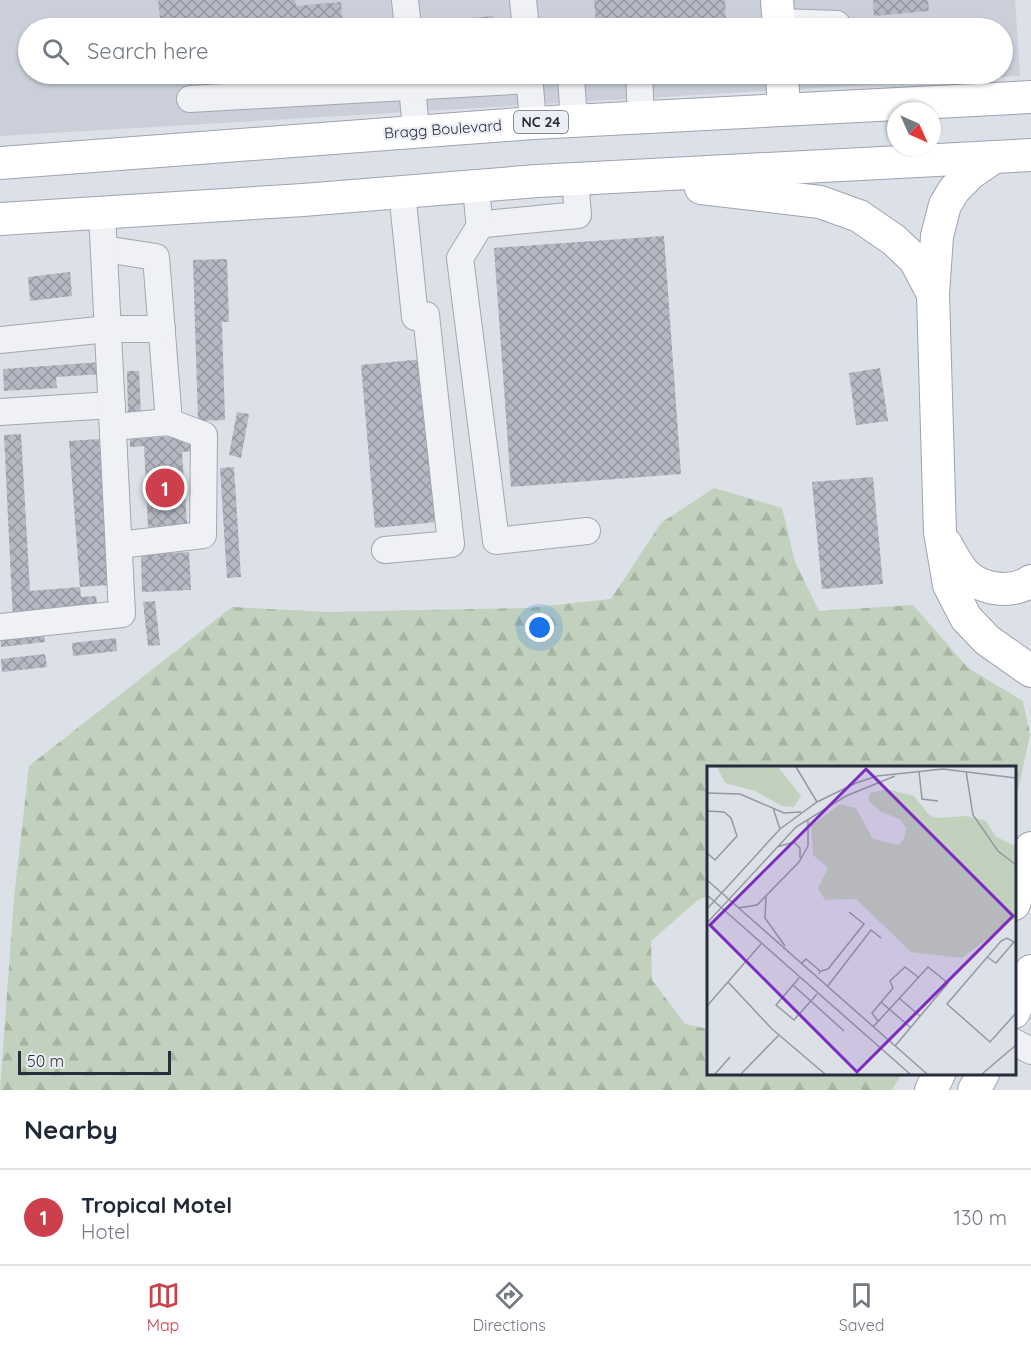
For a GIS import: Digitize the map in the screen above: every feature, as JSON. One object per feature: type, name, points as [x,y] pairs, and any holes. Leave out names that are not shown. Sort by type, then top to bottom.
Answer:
[{"type":"main road","points":[[783,84],[784,109]]},
{"type":"main road","name":"Bragg Boulevard","points":[[0,163],[574,120],[1031,97]]},
{"type":"main road","points":[[0,219],[575,179],[1031,155]]},
{"type":"main road","points":[[994,157],[971,173],[954,190],[945,205],[937,236],[933,294],[940,532],[949,585],[966,618],[987,640],[1031,671]]},
{"type":"main road","points":[[610,177],[820,202],[860,216],[894,240],[915,260],[933,294]]},
{"type":"main road","points":[[940,532],[955,561],[968,576],[984,586],[1004,590],[1025,585],[1031,581]]},
{"type":"main road","points":[[1016,897],[1031,848]]},
{"type":"main road","points":[[1016,1007],[1031,971]]},
{"type":"main road","points":[[931,1090],[938,1075]]},
{"type":"main road","points":[[974,1090],[982,1075]]},
{"type":"lane","points":[[405,0],[407,18]]},
{"type":"lane","points":[[523,0],[525,18]]},
{"type":"lane","points":[[190,99],[365,84]]},
{"type":"lane","points":[[412,84],[416,131]]},
{"type":"lane","points":[[530,84],[533,123]]},
{"type":"lane","points":[[571,84],[574,120]]},
{"type":"lane","points":[[639,84],[641,117]]},
{"type":"lane","points":[[481,224],[578,215],[575,179]]},
{"type":"lane","points":[[476,186],[481,224]]},
{"type":"lane","points":[[385,550],[451,544],[426,315],[415,317],[402,192]]},
{"type":"lane","points":[[0,627],[122,614],[102,213]]},
{"type":"lane","points":[[481,224],[460,258],[496,541],[587,531]]},
{"type":"lane","points":[[104,249],[156,256],[169,422]]},
{"type":"lane","points":[[0,340],[108,329],[162,329]]},
{"type":"lane","points":[[0,412],[112,416],[169,422],[204,435],[202,535],[118,545]]},
{"type":"lane","points":[[1016,1043],[1031,1051]]},
{"type":"shaded area","points":[[0,0],[1015,0],[1020,76],[1013,76],[1013,18],[18,18],[18,84],[884,84],[0,136]]},
{"type":"green space","points":[[714,488],[782,508],[795,562],[819,611],[913,605],[968,668],[1023,701],[1030,734],[1016,800],[1016,766],[707,766],[707,896],[698,900],[651,941],[652,980],[685,1024],[707,1029],[707,1075],[901,1075],[892,1090],[0,1090],[14,898],[29,766],[232,607],[329,612],[528,608],[611,599],[661,523]]},
{"type":"building","points":[[158,0],[295,0],[296,6],[341,2],[342,18],[160,18]]},
{"type":"building","points":[[594,0],[725,0],[726,18],[595,18]]},
{"type":"building","points":[[873,0],[928,0],[929,11],[874,16]]},
{"type":"building","points":[[493,16],[493,18],[470,18]]},
{"type":"building","points":[[664,236],[681,474],[511,487],[494,248]]},
{"type":"building","points":[[227,259],[229,322],[222,322],[225,420],[198,421],[193,260]]},
{"type":"building","points":[[70,272],[72,296],[30,301],[28,277]]},
{"type":"building","points":[[423,359],[437,522],[375,528],[361,365]]},
{"type":"building","points":[[102,362],[102,374],[56,377],[57,388],[4,391],[3,369]]},
{"type":"building","points":[[880,368],[888,421],[856,425],[849,373]]},
{"type":"building","points":[[127,371],[139,371],[141,415],[128,416]]},
{"type":"building","points":[[237,412],[249,414],[241,458],[229,455]]},
{"type":"building","points":[[21,434],[30,591],[80,587],[81,597],[96,596],[98,612],[13,621],[4,435]]},
{"type":"building","points":[[191,435],[192,451],[182,452],[187,524],[148,527],[144,446],[130,447],[130,439]]},
{"type":"building","points":[[99,439],[111,585],[80,587],[69,441]]},
{"type":"building","points":[[234,467],[241,577],[227,578],[220,468]]},
{"type":"building","points":[[873,477],[883,584],[822,589],[812,482]]},
{"type":"building","points":[[189,552],[191,590],[142,592],[141,555]]},
{"type":"building","points":[[155,601],[160,645],[148,646],[143,602]]},
{"type":"building","points":[[43,630],[45,642],[1,647],[0,635]]},
{"type":"building","points":[[116,638],[117,651],[73,656],[72,643]]},
{"type":"building","points":[[45,654],[47,667],[2,672],[1,659]]},
{"type":"place","name":"Tropical Motel","points":[[165,488]]}]
